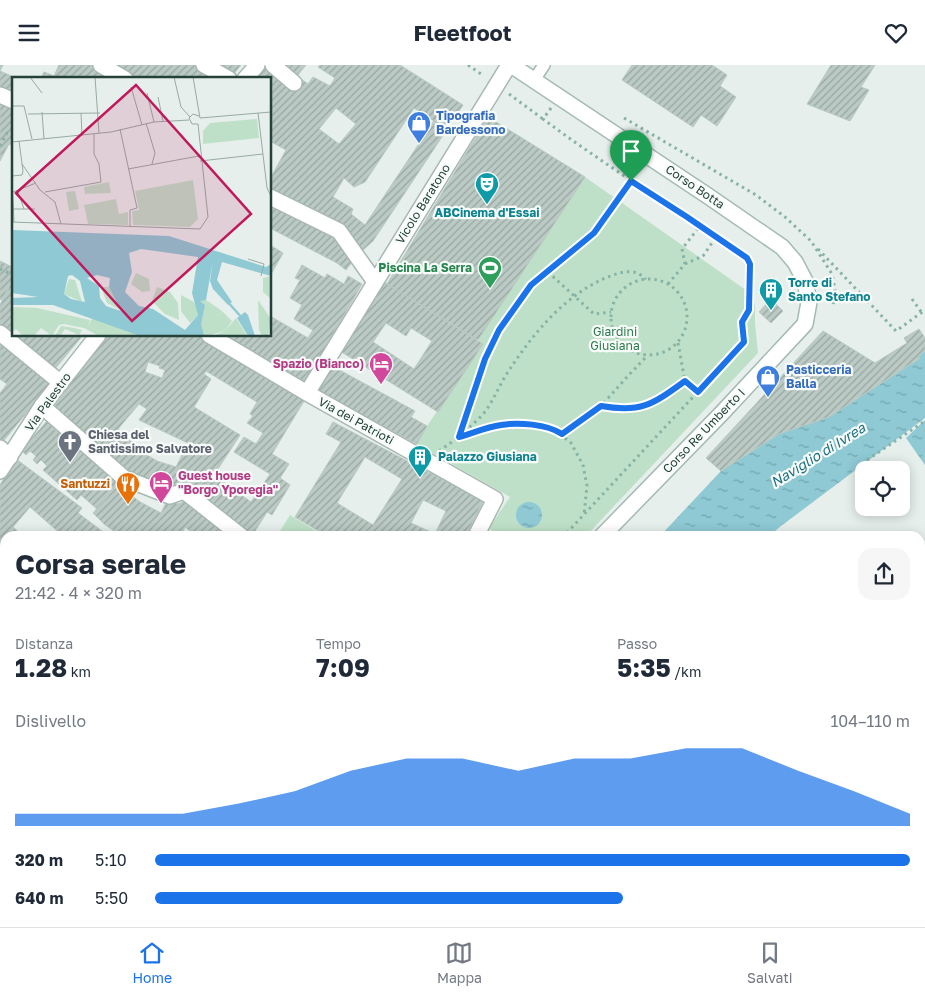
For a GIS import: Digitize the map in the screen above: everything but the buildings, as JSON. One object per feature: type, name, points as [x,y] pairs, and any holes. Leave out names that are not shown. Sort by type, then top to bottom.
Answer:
[{"type":"street","points":[[101,65],[122,77]]},
{"type":"street","points":[[204,65],[225,77]]},
{"type":"street","points":[[247,77],[257,65]]},
{"type":"street","points":[[273,65],[294,83]]},
{"type":"street","name":"Corso Botta","points":[[510,65],[782,247],[795,262],[805,281],[809,302],[805,324]]},
{"type":"street","name":"Vicolo Baratono","points":[[307,393],[510,65]]},
{"type":"street","points":[[0,95],[12,100]]},
{"type":"street","points":[[271,197],[339,231],[375,282]]},
{"type":"street","name":"Corso Re Umberto I","points":[[607,531],[722,414],[805,324]]},
{"type":"street","points":[[0,333],[61,383]]},
{"type":"street","name":"Via Palestro","points":[[0,471],[5,452],[97,336]]},
{"type":"street","name":"Via dei Patrioti","points":[[211,336],[307,393],[495,499],[478,531]]},
{"type":"street","points":[[42,406],[124,478],[170,496],[184,491],[235,531]]},
{"type":"lane","points":[[534,80],[544,65]]},
{"type":"path","points":[[559,97],[543,119],[588,153],[747,258],[750,264],[749,310],[742,322],[744,342],[569,531]]},
{"type":"path","points":[[0,146],[7,133],[12,136]]},
{"type":"path","points":[[459,437],[485,359],[499,330],[531,285],[594,233],[631,181]]},
{"type":"path","points":[[685,264],[682,249],[700,226]]},
{"type":"path","points":[[668,284],[685,264],[703,256],[716,237]]},
{"type":"path","points":[[811,241],[896,331],[923,311],[912,299]]},
{"type":"path","points":[[0,269],[12,274]]},
{"type":"path","points":[[548,272],[594,313],[611,312]]},
{"type":"path","points":[[426,460],[459,437],[486,410],[507,373],[544,323],[561,307],[594,283],[610,276],[625,272],[636,272],[646,279]]},
{"type":"path","points":[[646,279],[656,280],[674,288],[682,298],[686,310],[687,324],[678,343],[659,354],[648,355],[632,352],[623,346],[612,329],[610,319],[614,300],[619,293],[633,282],[646,279]]},
{"type":"path","points":[[678,343],[685,381],[698,392]]},
{"type":"path","points":[[562,434],[601,406],[648,355]]},
{"type":"path","points":[[601,406],[632,409],[650,404],[685,381]]},
{"type":"path","points":[[867,460],[925,421]]},
{"type":"path","points":[[459,437],[501,425],[532,424],[554,429],[571,443],[583,465],[587,486],[584,515]]},
{"type":"green space","name":"Giardini Giusiana","points":[[585,177],[753,296],[758,353],[591,531],[492,531],[489,528],[510,497],[417,444],[427,426],[483,344],[478,340]]},
{"type":"green space","points":[[290,515],[316,531],[280,531]]},
{"type":"water","name":"Naviglio di Ivrea","points":[[925,351],[925,418],[868,461],[855,461],[855,470],[775,531],[665,531],[721,471],[779,434],[829,417],[919,359],[918,356]]},
{"type":"water","points":[[925,420],[925,465],[906,438]]},
{"type":"water","points":[[529,502],[538,506],[542,515],[538,524],[529,528],[520,524],[516,515],[520,506]]},
{"type":"place","name":"Tipografia Bardessono","points":[[419,144]]},
{"type":"place","name":"ABCinema d'Essai","points":[[487,205]]},
{"type":"place","name":"Piscina La Serra","points":[[490,289]]},
{"type":"place","name":"Torre di Santo Stefano","points":[[771,311]]},
{"type":"place","name":"Spazio (Bianco)","points":[[381,385]]},
{"type":"place","name":"Pasticceria Balla","points":[[768,398]]},
{"type":"place","name":"Chiesa del Santissimo Salvatore","points":[[70,463]]},
{"type":"place","name":"Palazzo Giusiana","points":[[420,478]]},
{"type":"place","name":"Guest house \"Borgo Yporegia\"","points":[[161,504]]},
{"type":"place","name":"Santuzzi","points":[[128,505]]},
{"type":"route","points":[[631,181],[747,258],[750,264],[749,310],[742,322],[744,342],[698,392],[685,381],[650,404],[632,409],[601,406],[562,434],[554,429],[532,424],[501,425],[459,437],[485,359],[499,330],[531,285],[594,233],[631,181]]}]
